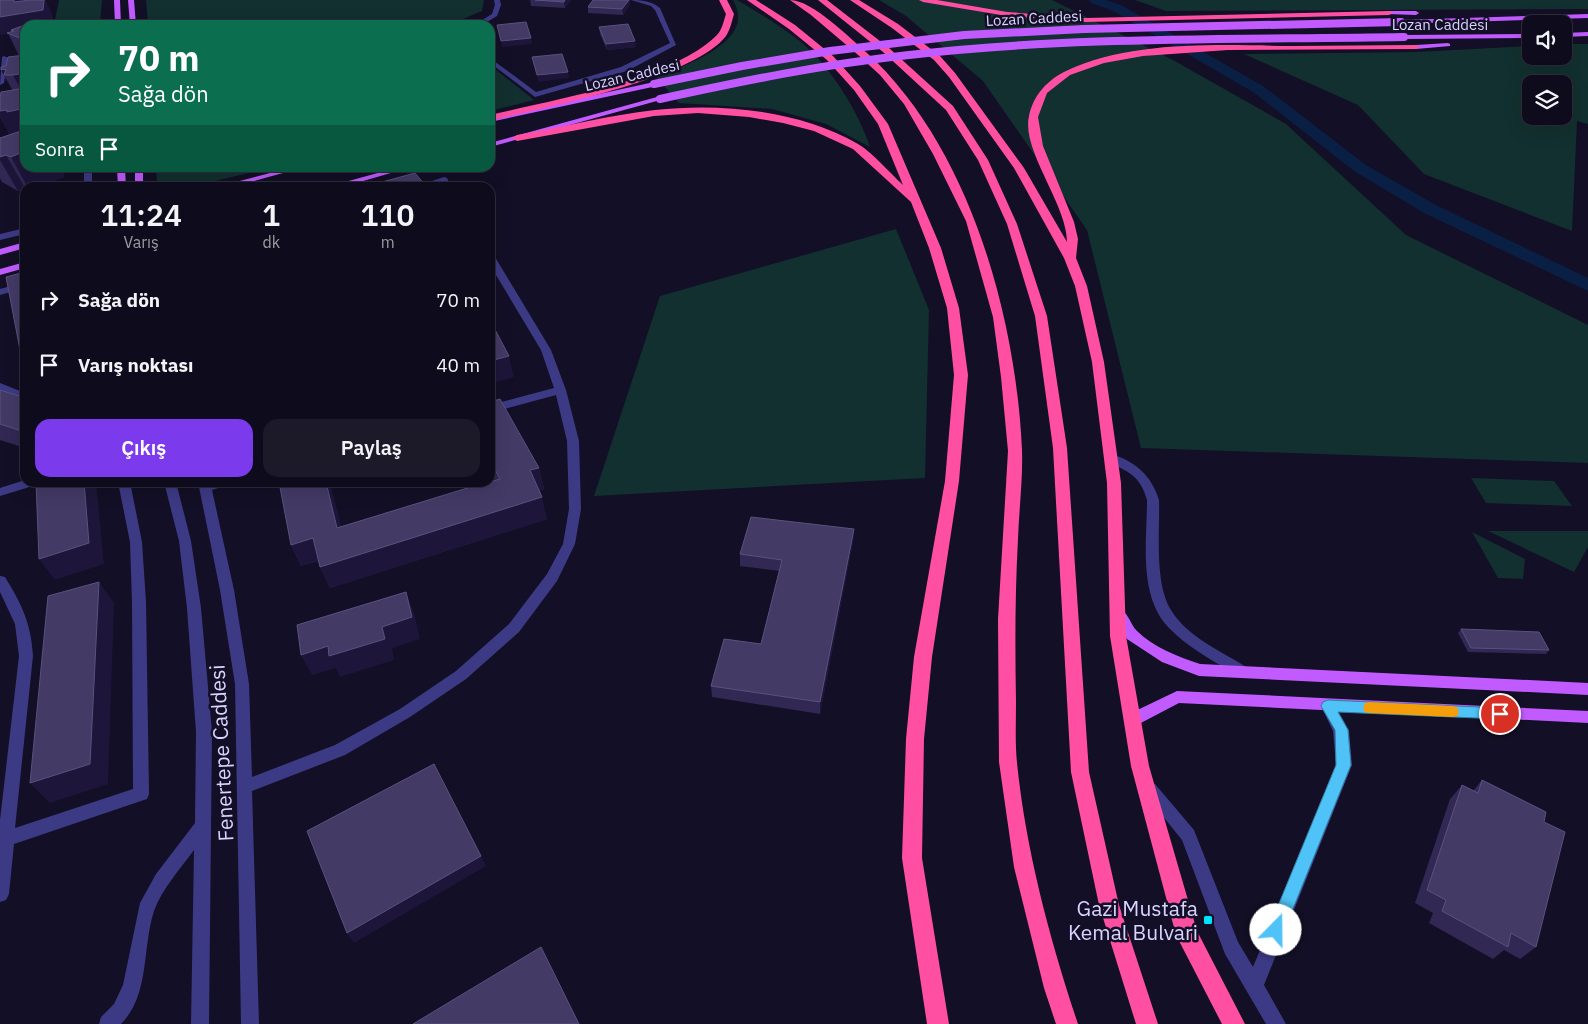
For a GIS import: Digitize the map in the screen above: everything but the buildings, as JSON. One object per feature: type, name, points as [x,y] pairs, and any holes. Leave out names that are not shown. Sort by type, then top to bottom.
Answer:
[{"type":"highway","points":[[495,118],[640,80],[676,66],[714,43],[724,32],[729,22],[730,13],[724,0]]},
{"type":"highway","points":[[751,0],[811,41],[830,58],[883,124],[935,248],[952,308],[962,375],[952,480],[923,656],[915,749],[912,858],[938,1024]]},
{"type":"highway","points":[[794,0],[814,13],[883,73],[908,103],[938,154],[971,220],[998,317],[1008,377],[1015,451],[1006,619],[1008,762],[1024,867],[1054,988],[1067,1024]]},
{"type":"highway","points":[[822,0],[886,50],[950,108],[983,160],[1012,224],[1041,316],[1060,448],[1080,772],[1109,905],[1147,1024]]},
{"type":"highway","points":[[854,0],[895,26],[937,58],[952,74],[1019,168],[1070,258],[1081,286],[1098,362],[1111,458],[1114,483],[1118,636],[1145,785],[1187,935],[1234,1024]]},
{"type":"highway","points":[[923,0],[1007,14],[1086,20],[1389,13]]},
{"type":"highway","points":[[1070,258],[1072,236],[1033,125],[1034,108],[1048,87],[1078,69],[1126,55],[1165,50],[1416,47]]},
{"type":"highway","points":[[517,138],[654,113],[698,110],[749,114],[784,120],[817,129],[856,148],[917,202]]},
{"type":"main road","points":[[117,0],[118,20]]},
{"type":"main road","points":[[131,0],[133,20]]},
{"type":"main road","points":[[1389,13],[1522,17]]},
{"type":"main road","name":"Lozan Caddesi","points":[[1572,16],[1588,16]]},
{"type":"main road","name":"Lozan Caddesi","points":[[495,118],[758,63],[830,51],[952,37],[1008,32],[1522,17]]},
{"type":"main road","points":[[1572,35],[1588,34]]},
{"type":"main road","name":"Lozan Caddesi","points":[[495,144],[660,99],[798,70],[947,50],[1015,45],[1156,40],[1522,36]]},
{"type":"main road","points":[[1416,47],[1505,37]]},
{"type":"main road","points":[[241,182],[281,172]]},
{"type":"main road","points":[[350,182],[389,172]]},
{"type":"main road","points":[[0,252],[20,246]]},
{"type":"main road","points":[[0,272],[20,266]]},
{"type":"main road","points":[[1118,613],[1132,635],[1167,658],[1199,670],[1588,689]]},
{"type":"main road","points":[[1132,720],[1177,697],[1328,706],[1588,717]]},
{"type":"street","points":[[486,20],[495,15],[498,5],[497,0]]},
{"type":"street","points":[[495,64],[535,94],[624,69],[674,44],[658,9],[653,5],[634,0]]},
{"type":"street","points":[[0,83],[4,58]]},
{"type":"street","points":[[0,237],[20,232]]},
{"type":"street","points":[[245,787],[340,750],[406,713],[461,675],[514,628],[552,577],[570,544],[575,509],[572,441],[560,390],[546,350],[495,265]]},
{"type":"street","points":[[0,292],[20,287]]},
{"type":"street","points":[[0,386],[20,396]]},
{"type":"street","points":[[495,408],[560,390]]},
{"type":"street","points":[[1111,458],[1144,477],[1151,490],[1153,500],[1155,587],[1166,614],[1189,636],[1243,672]]},
{"type":"street","points":[[0,492],[20,486]]},
{"type":"street","points":[[6,839],[141,794],[139,602],[136,542],[125,487]]},
{"type":"street","name":"Fenertepe Caddesi","points":[[171,487],[185,541],[194,608],[204,732],[200,1024]]},
{"type":"street","name":"Fenertepe Caddesi","points":[[204,487],[227,590],[242,684],[250,1024]]},
{"type":"street","points":[[0,581],[19,612],[25,630],[26,656],[0,894]]},
{"type":"street","points":[[1254,986],[1344,765],[1341,730],[1328,706]]},
{"type":"street","points":[[1145,785],[1188,835],[1230,948],[1276,1024]]},
{"type":"street","points":[[108,1024],[121,1011],[132,986],[146,910],[162,880],[203,825]]},
{"type":"green space","points":[[59,0],[102,0],[100,20],[55,20]]},
{"type":"green space","points":[[146,0],[484,0],[482,11],[460,20],[148,20]]},
{"type":"green space","points":[[733,0],[737,0],[778,25],[812,52],[842,90],[859,119],[870,147],[826,124],[772,109],[679,103],[656,77],[707,55],[730,37],[736,26],[738,15]]},
{"type":"green space","points":[[879,0],[1052,0],[1173,60],[1286,124],[1406,235],[1588,325],[1588,463],[1141,448],[1087,230],[983,81],[906,16]]},
{"type":"green space","points":[[1135,0],[1588,0],[1588,9],[1166,11]]},
{"type":"green space","points":[[1572,44],[1588,44],[1588,124],[1577,121],[1572,231],[1424,174],[1358,105],[1244,54],[1416,52],[1522,46],[1522,65],[1572,65]]},
{"type":"green space","points":[[495,69],[534,100],[495,110]]},
{"type":"green space","points":[[156,172],[252,172],[211,182],[157,182]]},
{"type":"green space","points":[[896,229],[929,310],[925,478],[594,496],[660,296]]},
{"type":"green space","points":[[1471,478],[1554,481],[1572,506],[1486,503]]},
{"type":"green space","points":[[1488,531],[1588,531],[1588,547],[1574,572]]},
{"type":"green space","points":[[1472,532],[1525,559],[1523,579],[1498,578]]},
{"type":"waterway","points":[[1095,0],[1117,8],[1258,89],[1360,168],[1430,209],[1588,285]]},
{"type":"slow traffic","points":[[1369,708],[1452,712]]},
{"type":"place","name":"Gazi Mustafa Kemal Bulvari","points":[[1208,920]]},
{"type":"route","points":[[1276,930],[1344,765],[1341,730],[1328,706],[1500,714]]}]
